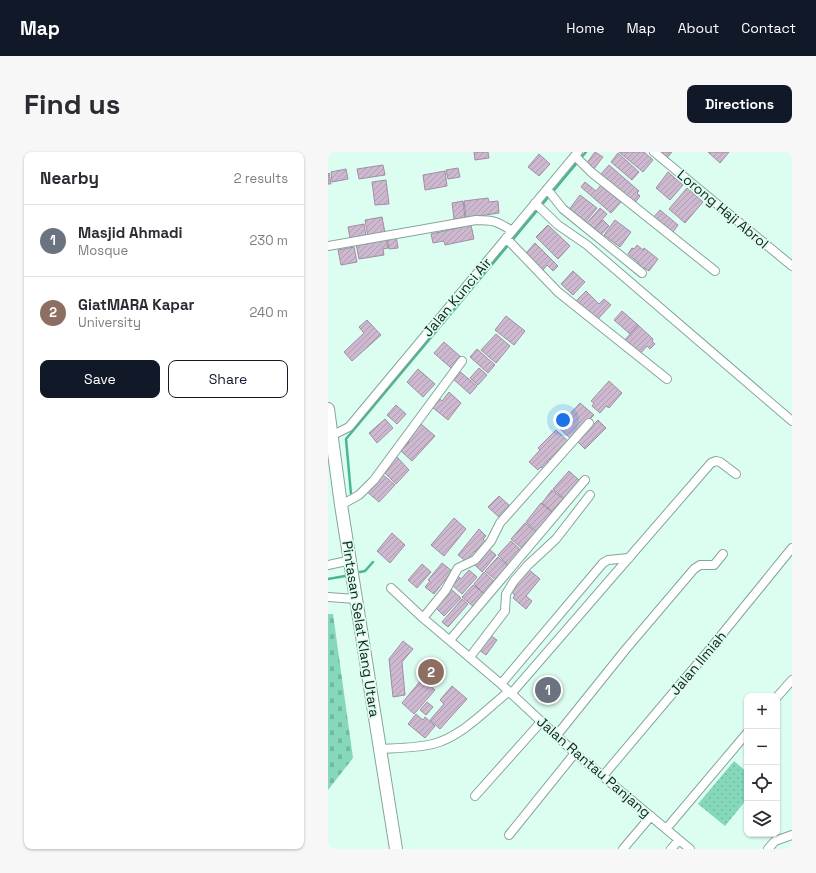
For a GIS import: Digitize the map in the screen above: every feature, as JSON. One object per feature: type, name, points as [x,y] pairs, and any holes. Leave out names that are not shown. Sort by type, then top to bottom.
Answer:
[{"type":"highway","name":"Pintasan Selat Klang Utara","points":[[328,409],[356,599],[396,849]]},
{"type":"street","name":"Lorong Haji Abrol","points":[[654,152],[792,266]]},
{"type":"street","name":"Jalan Kunci Air","points":[[331,436],[349,427],[509,241],[512,231],[538,206],[578,157]]},
{"type":"street","points":[[578,157],[715,271]]},
{"type":"street","points":[[549,193],[563,208],[642,273]]},
{"type":"street","points":[[538,206],[558,225],[587,245],[792,421]]},
{"type":"street","points":[[328,246],[476,220],[493,220],[512,231]]},
{"type":"street","points":[[509,241],[558,292],[667,379]]},
{"type":"street","points":[[342,505],[359,494],[374,480],[462,361]]},
{"type":"street","points":[[423,618],[445,591],[458,568],[475,560],[491,541],[500,523],[589,423]]},
{"type":"street","points":[[380,749],[434,744],[457,734],[510,693],[711,463],[716,460],[736,474]]},
{"type":"street","points":[[450,640],[585,480]]},
{"type":"street","points":[[470,657],[505,611],[506,594],[514,581],[528,565],[556,539],[590,495]]},
{"type":"street","name":"Jalan Ilmiah","points":[[602,776],[710,649],[792,548]]},
{"type":"street","points":[[557,735],[626,649],[694,569],[700,565],[714,565],[723,554]]},
{"type":"street","points":[[501,684],[603,563],[608,560],[629,558]]},
{"type":"street","points":[[328,565],[351,560]]},
{"type":"street","name":"Jalan Rantau Panjang","points":[[391,588],[423,618],[501,684],[575,753],[690,849]]},
{"type":"street","points":[[328,597],[356,599]]},
{"type":"street","points":[[780,694],[792,680]]},
{"type":"street","points":[[475,796],[541,722]]},
{"type":"street","points":[[666,829],[744,737]]},
{"type":"street","points":[[508,836],[575,753]]},
{"type":"street","points":[[623,849],[651,816]]},
{"type":"street","points":[[768,849],[775,841],[792,835]]},
{"type":"street","points":[[671,849],[679,840]]},
{"type":"green space","points":[[328,614],[333,614],[353,758],[328,790]]},
{"type":"green space","points":[[734,761],[744,769],[744,803],[725,826],[698,804]]},
{"type":"building","points":[[474,152],[488,152],[489,158],[475,160]]},
{"type":"building","points":[[595,152],[603,157],[593,170],[586,164]]},
{"type":"building","points":[[619,152],[644,152],[653,160],[643,172]]},
{"type":"building","points":[[660,152],[672,152],[667,158]]},
{"type":"building","points":[[708,152],[729,152],[720,163]]},
{"type":"building","points":[[618,153],[639,172],[632,180],[611,162]]},
{"type":"building","points":[[539,154],[550,164],[539,176],[528,167]]},
{"type":"building","points":[[383,165],[385,175],[359,179],[357,169]]},
{"type":"building","points":[[609,165],[639,191],[637,193],[640,196],[634,204],[600,175]]},
{"type":"building","points":[[458,168],[460,177],[448,179],[446,170]]},
{"type":"building","points":[[346,169],[348,179],[332,182],[331,172]]},
{"type":"building","points":[[445,171],[447,186],[425,190],[423,175]]},
{"type":"building","points":[[668,172],[683,185],[670,200],[656,188]]},
{"type":"building","points":[[329,173],[331,184],[328,184]]},
{"type":"building","points":[[386,180],[389,204],[375,205],[372,182]]},
{"type":"building","points":[[585,182],[596,191],[601,185],[621,202],[611,213],[581,187]]},
{"type":"building","points":[[687,188],[703,202],[685,223],[669,209]]},
{"type":"building","points":[[580,195],[597,208],[584,224],[568,211]]},
{"type":"building","points":[[488,198],[489,202],[498,201],[499,213],[466,218],[464,201]]},
{"type":"building","points":[[463,201],[465,218],[454,219],[452,203]]},
{"type":"building","points":[[600,208],[607,214],[592,231],[585,225]]},
{"type":"building","points":[[660,210],[678,225],[671,235],[652,219]]},
{"type":"building","points":[[382,217],[385,233],[368,237],[365,220]]},
{"type":"building","points":[[603,220],[609,226],[599,237],[593,231]]},
{"type":"building","points":[[615,220],[631,232],[620,247],[604,235]]},
{"type":"building","points":[[364,224],[366,236],[350,238],[348,227]]},
{"type":"building","points":[[471,225],[474,239],[445,245],[444,241],[433,243],[431,234]]},
{"type":"building","points":[[548,225],[570,246],[558,259],[536,237]]},
{"type":"building","points":[[396,235],[398,248],[389,249],[387,237]]},
{"type":"building","points":[[386,239],[388,248],[383,249],[384,255],[359,259],[356,244]]},
{"type":"building","points":[[535,243],[558,266],[553,271],[547,265],[543,270],[526,253]]},
{"type":"building","points":[[637,245],[643,250],[644,248],[658,259],[649,271],[645,268],[643,270],[637,265],[639,263],[628,254],[632,248],[634,249]]},
{"type":"building","points":[[354,247],[357,262],[341,265],[338,250]]},
{"type":"building","points":[[573,271],[585,282],[573,295],[561,284]]},
{"type":"building","points":[[586,291],[599,304],[604,299],[611,305],[597,320],[576,301]]},
{"type":"building","points":[[622,311],[638,325],[630,334],[614,320]]},
{"type":"building","points":[[506,316],[525,331],[514,345],[495,330]]},
{"type":"building","points":[[367,320],[381,335],[352,361],[344,352],[364,333],[359,327]]},
{"type":"building","points":[[638,325],[653,339],[652,341],[655,344],[650,349],[647,346],[639,355],[624,341]]},
{"type":"building","points":[[496,334],[510,346],[496,363],[481,350]]},
{"type":"building","points":[[444,342],[461,357],[451,368],[434,353]]},
{"type":"building","points":[[477,349],[495,365],[488,373],[470,357]]},
{"type":"building","points":[[479,368],[487,375],[478,385],[470,378]]},
{"type":"building","points":[[418,369],[435,384],[423,397],[407,382]]},
{"type":"building","points":[[458,370],[477,386],[470,394],[452,378]]},
{"type":"building","points":[[609,381],[622,393],[609,408],[606,406],[600,413],[592,406],[594,403],[591,401]]},
{"type":"building","points":[[449,392],[461,403],[448,420],[432,407],[439,398],[442,401]]},
{"type":"building","points":[[580,403],[594,415],[571,439],[558,427]]},
{"type":"building","points":[[396,405],[406,414],[397,424],[387,415]]},
{"type":"building","points":[[385,419],[393,428],[377,443],[369,433]]},
{"type":"building","points":[[598,420],[606,428],[585,449],[577,441]]},
{"type":"building","points":[[421,424],[435,436],[412,461],[401,451],[409,442],[407,440]]},
{"type":"building","points":[[556,430],[570,443],[552,461],[549,459],[547,461],[550,463],[543,469],[541,467],[538,470],[529,462],[540,450],[538,448]]},
{"type":"building","points":[[396,456],[409,470],[396,484],[382,470]]},
{"type":"building","points":[[569,471],[580,481],[565,499],[553,489]]},
{"type":"building","points":[[381,473],[395,485],[379,502],[366,491]]},
{"type":"building","points":[[552,490],[565,500],[554,513],[542,503]]},
{"type":"building","points":[[499,496],[511,507],[500,518],[488,507]]},
{"type":"building","points":[[541,503],[554,514],[538,533],[526,522]]},
{"type":"building","points":[[454,518],[466,529],[444,556],[431,545]]},
{"type":"building","points":[[525,523],[538,534],[524,550],[511,539]]},
{"type":"building","points":[[479,529],[486,536],[483,539],[486,542],[477,553],[475,551],[466,561],[458,555]]},
{"type":"building","points":[[392,533],[405,545],[390,563],[377,551]]},
{"type":"building","points":[[511,541],[523,552],[510,567],[498,555]]},
{"type":"building","points":[[489,549],[496,555],[482,572],[475,565]]},
{"type":"building","points":[[498,557],[509,567],[497,581],[485,571]]},
{"type":"building","points":[[442,563],[452,571],[434,594],[425,587],[430,581],[428,580]]},
{"type":"building","points":[[422,564],[431,572],[417,588],[408,580]]},
{"type":"building","points":[[528,569],[540,579],[526,596],[532,601],[526,609],[513,598],[515,595],[510,591]]},
{"type":"building","points":[[469,570],[477,577],[462,594],[451,584],[458,576],[461,579]]},
{"type":"building","points":[[484,572],[495,582],[484,594],[474,584]]},
{"type":"building","points":[[473,585],[485,594],[474,607],[462,597]]},
{"type":"building","points":[[451,589],[461,598],[444,616],[435,607]]},
{"type":"building","points":[[462,599],[468,604],[448,627],[442,622]]},
{"type":"building","points":[[490,635],[497,640],[486,655],[479,650]]},
{"type":"building","points":[[403,641],[413,649],[402,662],[405,695],[393,697],[389,659]]},
{"type":"building","points":[[422,679],[435,690],[414,714],[402,703]]},
{"type":"building","points":[[452,686],[467,699],[440,729],[430,720],[444,704],[440,700]]},
{"type":"building","points":[[427,702],[433,707],[426,715],[420,710]]},
{"type":"building","points":[[416,714],[423,720],[425,717],[435,726],[425,738],[408,724]]},
{"type":"waterway","points":[[351,494],[346,439],[586,152]]},
{"type":"waterway","points":[[360,572],[365,571],[373,562]]},
{"type":"waterway","points":[[328,579],[345,576]]},
{"type":"place","name":"GiatMARA Kapar","points":[[431,672]]},
{"type":"place","name":"Masjid Ahmadi","points":[[548,690]]}]
